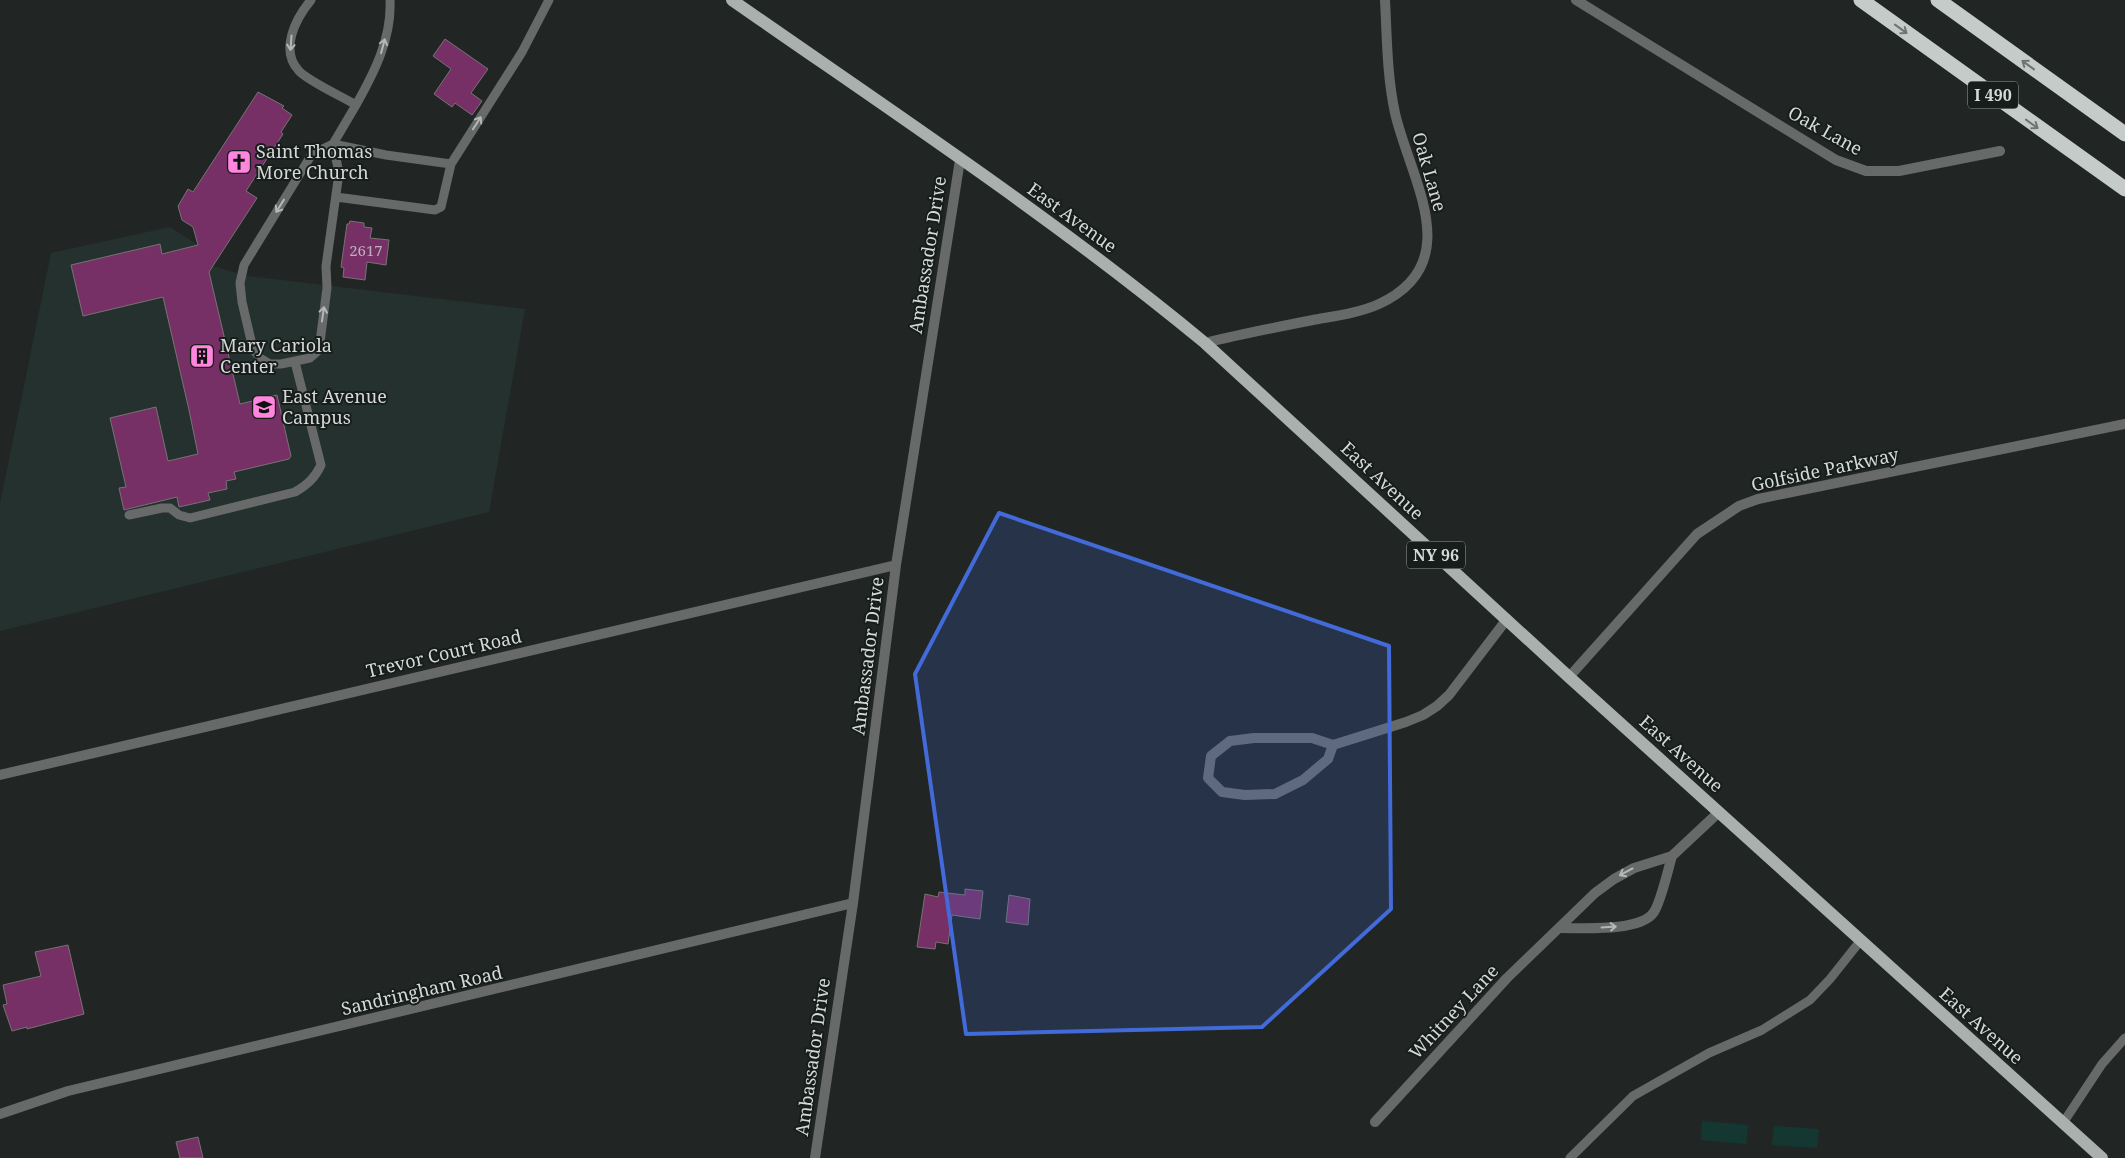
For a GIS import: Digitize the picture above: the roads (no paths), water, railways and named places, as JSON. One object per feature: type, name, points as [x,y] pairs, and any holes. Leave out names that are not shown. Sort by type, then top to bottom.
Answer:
[{"type":"highway","name":"I 490","points":[[1861,0],[2125,189]]},
{"type":"highway","name":"I 490","points":[[1938,0],[2125,134]]},
{"type":"main road","name":"East Avenue","points":[[732,0],[960,160],[1126,280],[1205,343],[1569,677],[2102,1158]]},
{"type":"street","name":"Oak Lane","points":[[1205,343],[1244,333],[1359,311],[1380,304],[1396,295],[1411,282],[1420,268],[1428,245],[1427,216],[1422,193],[1396,114],[1387,48],[1385,0]]},
{"type":"street","name":"Oak Lane","points":[[1576,0],[1836,160],[1866,171],[1899,171],[2000,151]]},
{"type":"street","name":"Ambassador Drive","points":[[815,1158],[853,903],[896,565],[960,160]]},
{"type":"street","name":"Golfside Parkway","points":[[1569,677],[1698,534],[1739,506],[1758,499],[2125,424]]},
{"type":"street","name":"Trevor Court Road","points":[[0,775],[896,565]]},
{"type":"street","points":[[1333,745],[1328,759],[1303,780],[1275,794],[1245,796],[1222,792],[1208,778],[1211,756],[1230,741],[1254,738],[1312,738],[1333,745],[1406,722],[1437,706],[1448,695],[1506,619]]},
{"type":"street","name":"Whitney Lane","points":[[1375,1122],[1507,978],[1560,928],[1568,917],[1614,879],[1634,868],[1672,856],[1720,812]]},
{"type":"street","points":[[1560,928],[1608,927],[1633,924],[1648,919],[1655,911],[1672,856]]},
{"type":"street","name":"Sandringham Road","points":[[0,1114],[68,1091],[853,903]]},
{"type":"lane","points":[[311,0],[300,14],[292,34],[290,51],[293,62],[300,72],[356,105]]},
{"type":"lane","points":[[333,144],[339,173],[326,266],[327,288],[318,350],[310,358],[295,362],[270,364],[260,358],[253,348],[242,302],[240,283],[244,265],[312,154],[333,144],[356,105],[380,57],[388,30],[390,0]]},
{"type":"lane","points":[[336,196],[436,210],[441,207],[451,164],[522,52],[549,0]]},
{"type":"lane","points":[[333,144],[386,155],[451,164]]},
{"type":"lane","points":[[129,515],[170,508],[179,515],[190,518],[296,492],[307,485],[317,475],[320,465],[295,362]]},
{"type":"lane","points":[[1570,1158],[1633,1096],[1709,1053],[1762,1030],[1810,1000],[1861,940]]},
{"type":"lane","points":[[2063,1123],[2102,1064],[2125,1038]]},
{"type":"place","name":"Saint Thomas More Church","points":[[239,162]]},
{"type":"place","name":"Mary Cariola Center","points":[[202,356]]},
{"type":"place","name":"East Avenue Campus","points":[[264,407]]}]
